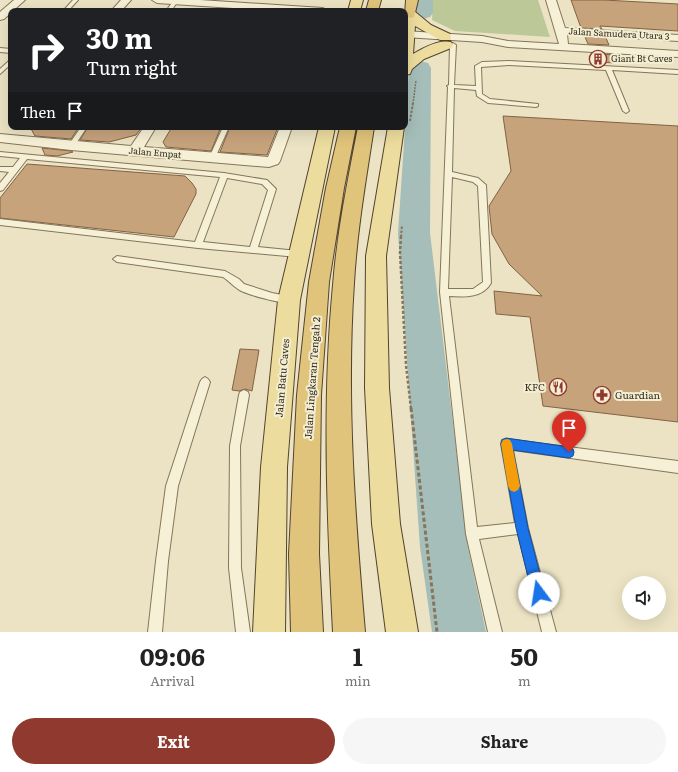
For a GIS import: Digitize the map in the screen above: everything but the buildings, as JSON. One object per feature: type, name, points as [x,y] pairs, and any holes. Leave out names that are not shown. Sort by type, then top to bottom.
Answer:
[{"type":"highway","points":[[410,14],[412,0]]},
{"type":"highway","name":"Jalan Lingkaran Tengah 2","points":[[306,632],[304,554],[310,388],[319,282],[335,188],[347,130]]},
{"type":"highway","points":[[349,632],[343,536],[340,387],[343,285],[355,190],[365,130]]},
{"type":"main road","points":[[408,31],[410,14]]},
{"type":"main road","points":[[410,14],[416,22],[448,42]]},
{"type":"main road","points":[[409,72],[416,57],[448,42]]},
{"type":"main road","points":[[408,56],[409,72]]},
{"type":"main road","name":"Jalan Batu Caves","points":[[269,632],[274,467],[289,300],[326,130]]},
{"type":"main road","points":[[402,130],[376,256],[377,388],[386,524],[402,632]]},
{"type":"street","points":[[11,8],[20,0]]},
{"type":"street","points":[[119,8],[126,0]]},
{"type":"street","points":[[157,0],[176,1],[224,8]]},
{"type":"street","points":[[551,0],[566,47]]},
{"type":"street","points":[[0,17],[8,10]]},
{"type":"street","name":"Jalan Samudera Utara 3","points":[[560,31],[678,38]]},
{"type":"street","points":[[408,39],[481,46],[508,44],[678,54]]},
{"type":"street","points":[[0,138],[8,130]]},
{"type":"street","points":[[135,151],[148,130]]},
{"type":"street","name":"Jalan Empat","points":[[0,138],[71,146],[269,162],[273,161],[285,130]]},
{"type":"lane","points":[[68,8],[76,0]]},
{"type":"lane","points":[[170,8],[176,1]]},
{"type":"lane","points":[[448,42],[450,86],[444,292],[472,534],[495,632]]},
{"type":"lane","points":[[536,105],[488,101],[479,95],[478,66],[482,64],[508,63],[678,72]]},
{"type":"lane","points":[[0,72],[8,64]]},
{"type":"lane","points":[[608,68],[626,111]]},
{"type":"lane","points":[[450,86],[478,88]]},
{"type":"lane","points":[[71,146],[82,130]]},
{"type":"lane","points":[[212,158],[225,130]]},
{"type":"lane","points":[[0,154],[224,175],[264,182],[272,189],[253,250]]},
{"type":"lane","points":[[0,188],[26,156]]},
{"type":"lane","points":[[0,169],[15,170]]},
{"type":"lane","points":[[444,292],[478,292],[487,283],[482,185],[475,180],[448,174]]},
{"type":"lane","points":[[198,245],[224,175]]},
{"type":"lane","points":[[0,222],[198,245],[298,254]]},
{"type":"lane","points":[[117,259],[225,274],[236,281],[241,287],[272,297],[289,300]]},
{"type":"lane","points":[[154,632],[172,486],[205,382]]},
{"type":"lane","points":[[243,632],[235,568],[235,446],[244,395]]},
{"type":"lane","points":[[549,632],[522,528],[506,444],[678,467]]},
{"type":"lane","points":[[472,534],[522,528]]},
{"type":"path","points":[[402,222],[400,253],[406,365],[438,632]]},
{"type":"green space","points":[[433,0],[538,0],[550,37],[455,31],[432,20]]},
{"type":"waterway","points":[[423,13],[424,0]]},
{"type":"waterway","points":[[420,68],[414,233],[444,547],[459,632]]},
{"type":"slow traffic","points":[[507,444],[514,486]]},
{"type":"place","name":"Giant Bt Caves","points":[[598,59]]},
{"type":"place","name":"KFC","points":[[558,387]]},
{"type":"place","name":"Guardian","points":[[602,395]]},
{"type":"route","points":[[539,593],[522,528],[506,444],[569,452]]}]
